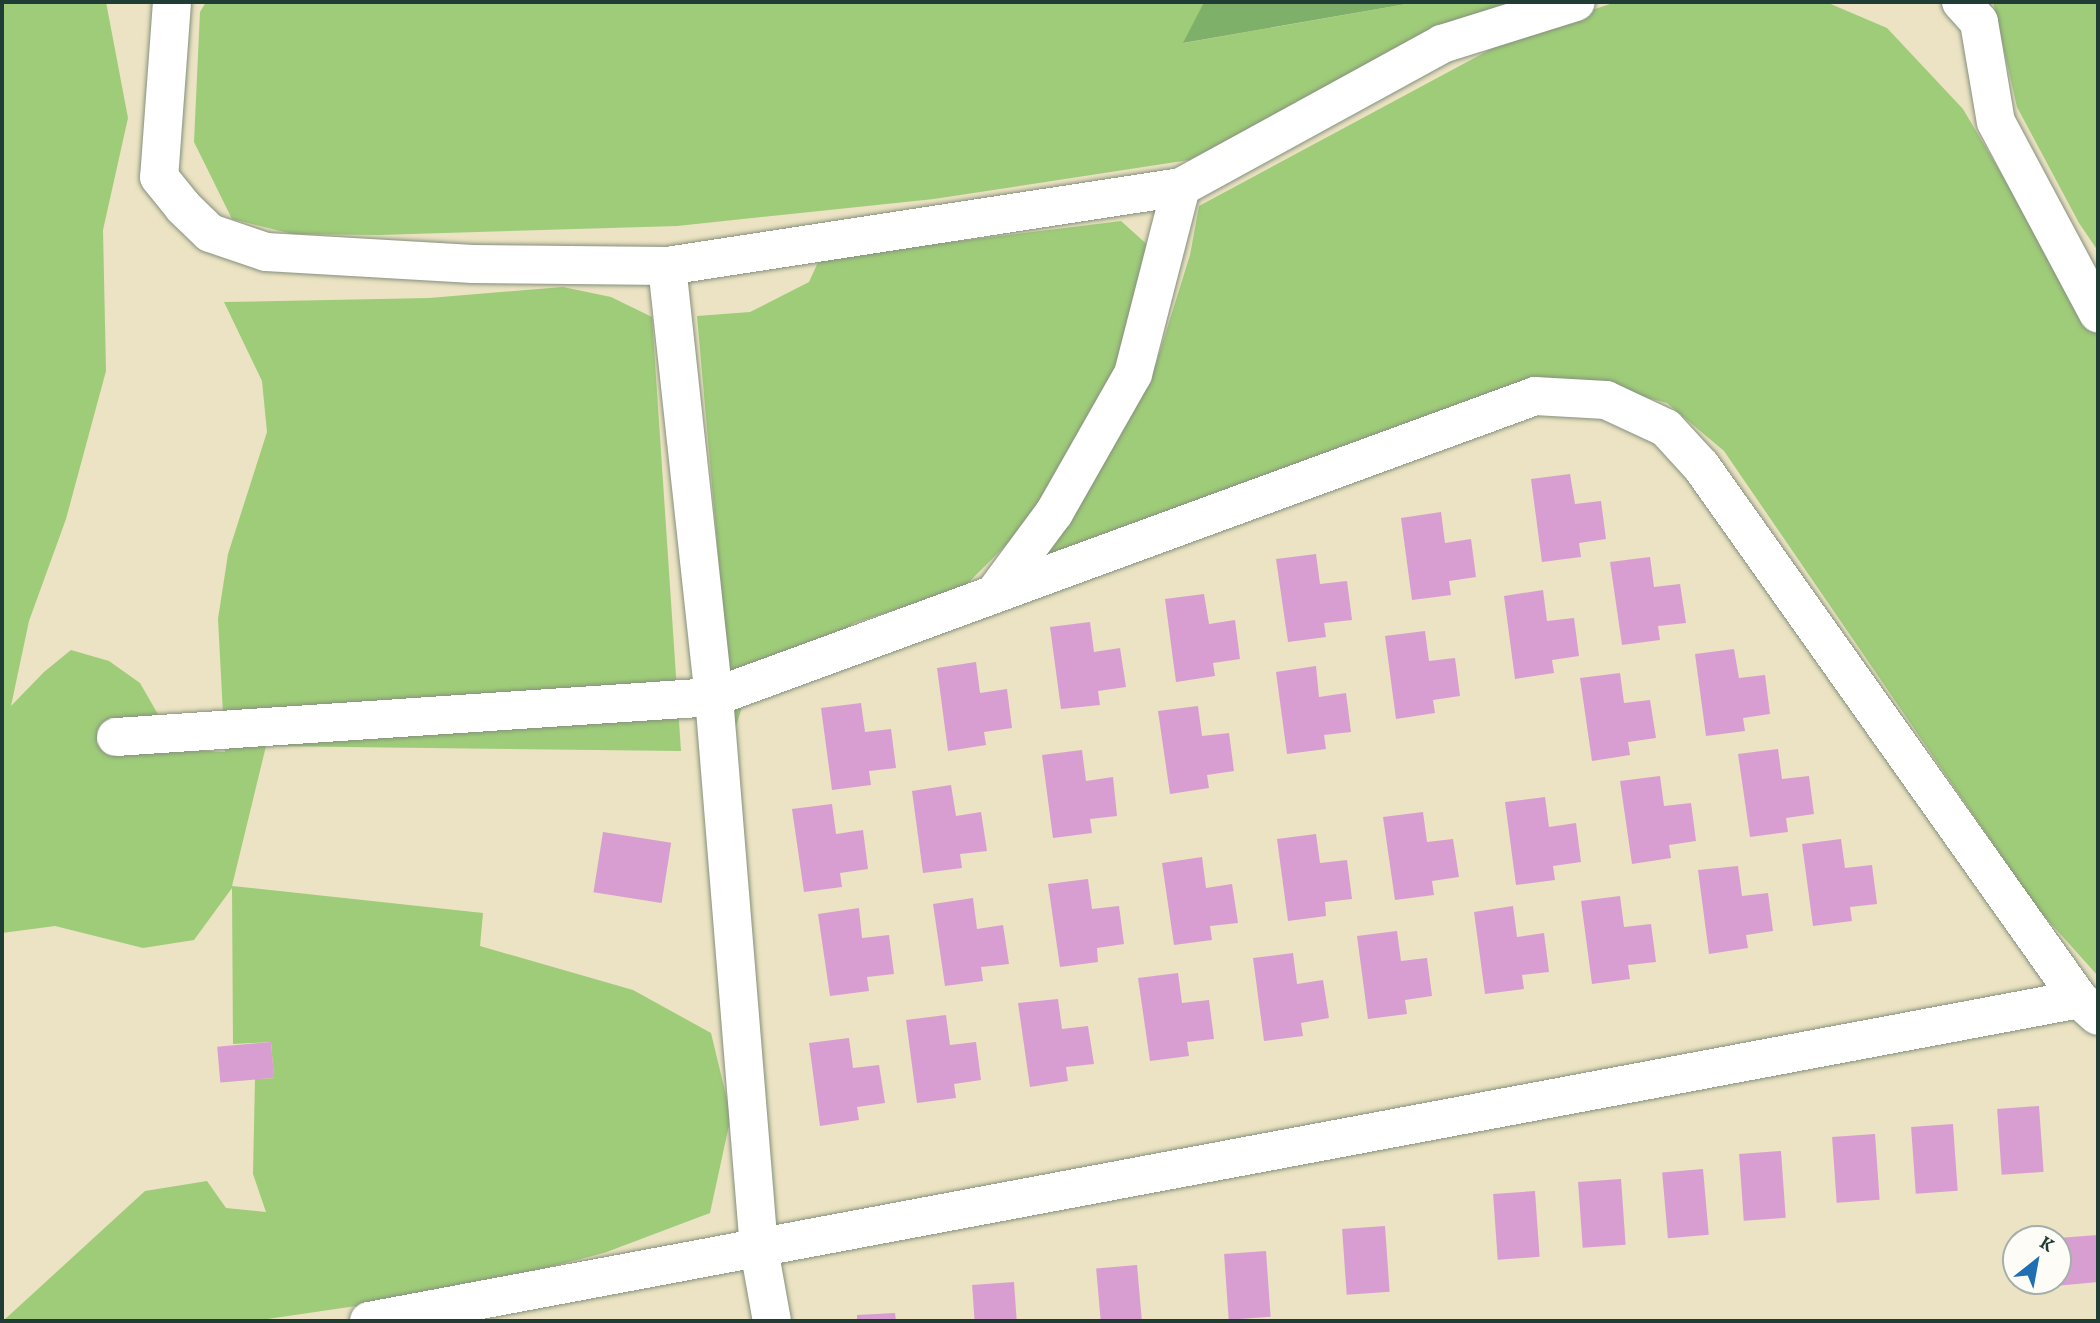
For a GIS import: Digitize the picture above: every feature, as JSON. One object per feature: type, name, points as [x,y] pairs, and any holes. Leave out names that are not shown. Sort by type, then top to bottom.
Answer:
[{"type":"street","points":[[172,2],[159,177],[183,207],[210,233],[266,253],[473,264],[667,266],[1181,187],[1442,44],[1576,2]]},
{"type":"street","points":[[1961,2],[1979,22],[1996,122],[2098,313]]},
{"type":"street","points":[[994,594],[1054,513],[1133,374],[1181,187]]},
{"type":"street","points":[[667,266],[714,697],[759,1248],[772,1321]]},
{"type":"street","points":[[116,737],[714,697],[1535,396],[1606,400],[1666,428],[1701,466],[2089,1008],[369,1321]]},
{"type":"green space","points":[[2,2],[106,2],[128,118],[103,230],[106,371],[66,519],[29,621],[11,706],[44,672],[71,650],[109,661],[140,683],[178,749],[225,752],[218,619],[228,554],[267,432],[262,381],[224,302],[429,298],[563,287],[611,297],[652,317],[681,751],[266,746],[232,886],[483,913],[480,946],[633,990],[711,1033],[731,1116],[710,1213],[604,1253],[451,1292],[254,1321],[3,1321],[145,1191],[207,1181],[226,1208],[266,1212],[253,1174],[255,1079],[274,1078],[271,1042],[233,1044],[232,888],[194,940],[143,948],[55,926],[2,933]]},
{"type":"green space","points":[[206,2],[1204,2],[1184,43],[1418,2],[1518,2],[1317,93],[1189,160],[934,199],[677,226],[379,235],[293,234],[232,219],[194,142],[200,12]]},
{"type":"green space","points":[[1204,2],[1418,2],[1183,43]]},
{"type":"green space","points":[[1616,2],[1826,2],[1887,28],[1963,109],[2098,337],[2098,976],[2037,908],[1724,451],[1667,403],[1602,386],[1035,563],[1156,364],[1190,255],[1199,206],[1519,34]]},
{"type":"green space","points":[[1993,2],[2098,2],[2098,251],[2079,223],[2017,107]]},
{"type":"green space","points":[[1121,221],[1151,248],[1116,372],[1028,523],[963,588],[854,623],[742,707],[734,733],[697,316],[750,312],[809,282],[820,258]]},
{"type":"building","points":[[1570,474],[1575,504],[1601,501],[1606,539],[1579,543],[1581,557],[1542,562],[1531,479]]},
{"type":"building","points":[[1441,512],[1445,543],[1471,539],[1476,577],[1449,581],[1451,595],[1412,600],[1401,518]]},
{"type":"building","points":[[1316,554],[1320,584],[1347,581],[1352,620],[1324,623],[1326,637],[1288,642],[1276,559]]},
{"type":"building","points":[[1650,557],[1654,587],[1680,584],[1686,623],[1658,626],[1660,640],[1622,645],[1610,562]]},
{"type":"building","points":[[1543,590],[1547,621],[1574,618],[1579,656],[1552,660],[1554,673],[1515,679],[1504,596]]},
{"type":"building","points":[[1204,594],[1209,624],[1235,620],[1240,659],[1213,663],[1215,676],[1176,682],[1165,599]]},
{"type":"building","points":[[1090,622],[1094,652],[1120,648],[1126,687],[1098,691],[1100,705],[1061,709],[1050,627]]},
{"type":"building","points":[[1425,631],[1429,661],[1455,658],[1460,696],[1433,700],[1435,713],[1396,719],[1385,636]]},
{"type":"building","points":[[1734,649],[1739,678],[1765,675],[1770,714],[1743,718],[1745,731],[1706,736],[1695,654]]},
{"type":"building","points":[[976,662],[980,693],[1007,689],[1012,728],[984,732],[986,745],[948,751],[937,668]]},
{"type":"building","points":[[1316,666],[1319,697],[1346,693],[1351,732],[1324,735],[1326,749],[1287,754],[1276,672]]},
{"type":"building","points":[[1620,673],[1624,703],[1650,700],[1656,738],[1628,742],[1630,755],[1592,761],[1580,678]]},
{"type":"building","points":[[861,703],[865,732],[891,729],[896,768],[869,771],[871,785],[832,790],[821,708]]},
{"type":"building","points":[[1198,706],[1202,736],[1229,733],[1234,771],[1207,775],[1209,788],[1170,794],[1158,711]]},
{"type":"building","points":[[1778,749],[1782,779],[1809,776],[1814,814],[1786,818],[1788,832],[1750,837],[1738,754]]},
{"type":"building","points":[[1082,750],[1086,781],[1113,777],[1117,816],[1090,819],[1092,833],[1053,838],[1042,755]]},
{"type":"building","points":[[1660,776],[1664,806],[1691,803],[1696,841],[1669,845],[1671,858],[1632,864],[1620,781]]},
{"type":"building","points":[[951,785],[956,816],[981,812],[987,851],[960,854],[962,868],[923,873],[912,791]]},
{"type":"building","points":[[1545,797],[1549,827],[1576,823],[1581,862],[1553,866],[1555,880],[1516,885],[1505,802]]},
{"type":"building","points":[[832,804],[836,834],[863,830],[868,869],[840,873],[842,887],[804,892],[792,809]]},
{"type":"building","points":[[1423,812],[1427,842],[1453,839],[1459,877],[1432,881],[1434,895],[1395,900],[1383,817]]},
{"type":"building","points":[[603,832],[671,843],[662,903],[593,892]]},
{"type":"building","points":[[1316,834],[1320,863],[1347,860],[1352,899],[1325,902],[1326,916],[1288,921],[1277,839]]},
{"type":"building","points":[[1841,839],[1845,868],[1872,865],[1877,904],[1850,907],[1852,921],[1813,926],[1802,844]]},
{"type":"building","points":[[1202,857],[1206,888],[1232,884],[1238,923],[1210,926],[1212,940],[1174,945],[1162,863]]},
{"type":"building","points":[[1738,866],[1742,896],[1768,893],[1773,931],[1746,935],[1748,948],[1709,954],[1698,870]]},
{"type":"building","points":[[1088,879],[1092,909],[1119,906],[1124,944],[1097,948],[1098,962],[1060,967],[1048,884]]},
{"type":"building","points":[[1620,896],[1624,927],[1651,924],[1656,962],[1628,965],[1630,979],[1592,984],[1581,901]]},
{"type":"building","points":[[973,898],[977,929],[1003,925],[1009,964],[981,967],[983,981],[945,986],[933,904]]},
{"type":"building","points":[[1513,906],[1517,937],[1544,933],[1549,972],[1522,975],[1524,989],[1485,994],[1474,912]]},
{"type":"building","points":[[859,908],[862,938],[889,935],[894,974],[867,977],[869,991],[830,996],[818,914]]},
{"type":"building","points":[[1397,931],[1401,961],[1427,958],[1432,996],[1405,1000],[1407,1014],[1368,1019],[1357,936]]},
{"type":"building","points":[[1293,953],[1297,984],[1323,980],[1329,1018],[1301,1023],[1303,1036],[1264,1041],[1253,958]]},
{"type":"building","points":[[1178,973],[1182,1003],[1209,1000],[1214,1039],[1187,1042],[1189,1056],[1150,1061],[1138,978]]},
{"type":"building","points":[[1058,999],[1062,1029],[1088,1026],[1094,1064],[1066,1067],[1068,1081],[1030,1087],[1018,1003]]},
{"type":"building","points":[[946,1015],[950,1045],[976,1042],[981,1080],[954,1084],[956,1098],[917,1103],[906,1020]]},
{"type":"building","points":[[849,1038],[853,1068],[879,1065],[885,1103],[857,1107],[859,1120],[820,1126],[809,1043]]},
{"type":"building","points":[[271,1042],[274,1078],[220,1083],[217,1047]]},
{"type":"building","points":[[2039,1106],[2044,1172],[2002,1175],[1997,1109]]},
{"type":"building","points":[[1953,1124],[1958,1191],[1916,1194],[1911,1127]]},
{"type":"building","points":[[1875,1134],[1880,1200],[1837,1203],[1832,1137]]},
{"type":"building","points":[[1781,1151],[1786,1218],[1744,1221],[1739,1154]]},
{"type":"building","points":[[1703,1169],[1709,1235],[1668,1238],[1662,1173]]},
{"type":"building","points":[[1621,1179],[1626,1245],[1583,1248],[1578,1182]]},
{"type":"building","points":[[1535,1191],[1540,1257],[1498,1260],[1493,1194]]},
{"type":"building","points":[[1385,1226],[1390,1292],[1347,1295],[1342,1229]]},
{"type":"building","points":[[2098,1235],[2098,1282],[2072,1284],[2072,1237]]},
{"type":"building","points":[[1266,1251],[1271,1317],[1229,1320],[1224,1254]]},
{"type":"building","points":[[1137,1265],[1142,1321],[1101,1321],[1096,1269]]},
{"type":"building","points":[[1014,1282],[1017,1321],[975,1321],[972,1285]]},
{"type":"building","points":[[895,1313],[896,1321],[857,1321],[857,1315]]}]
